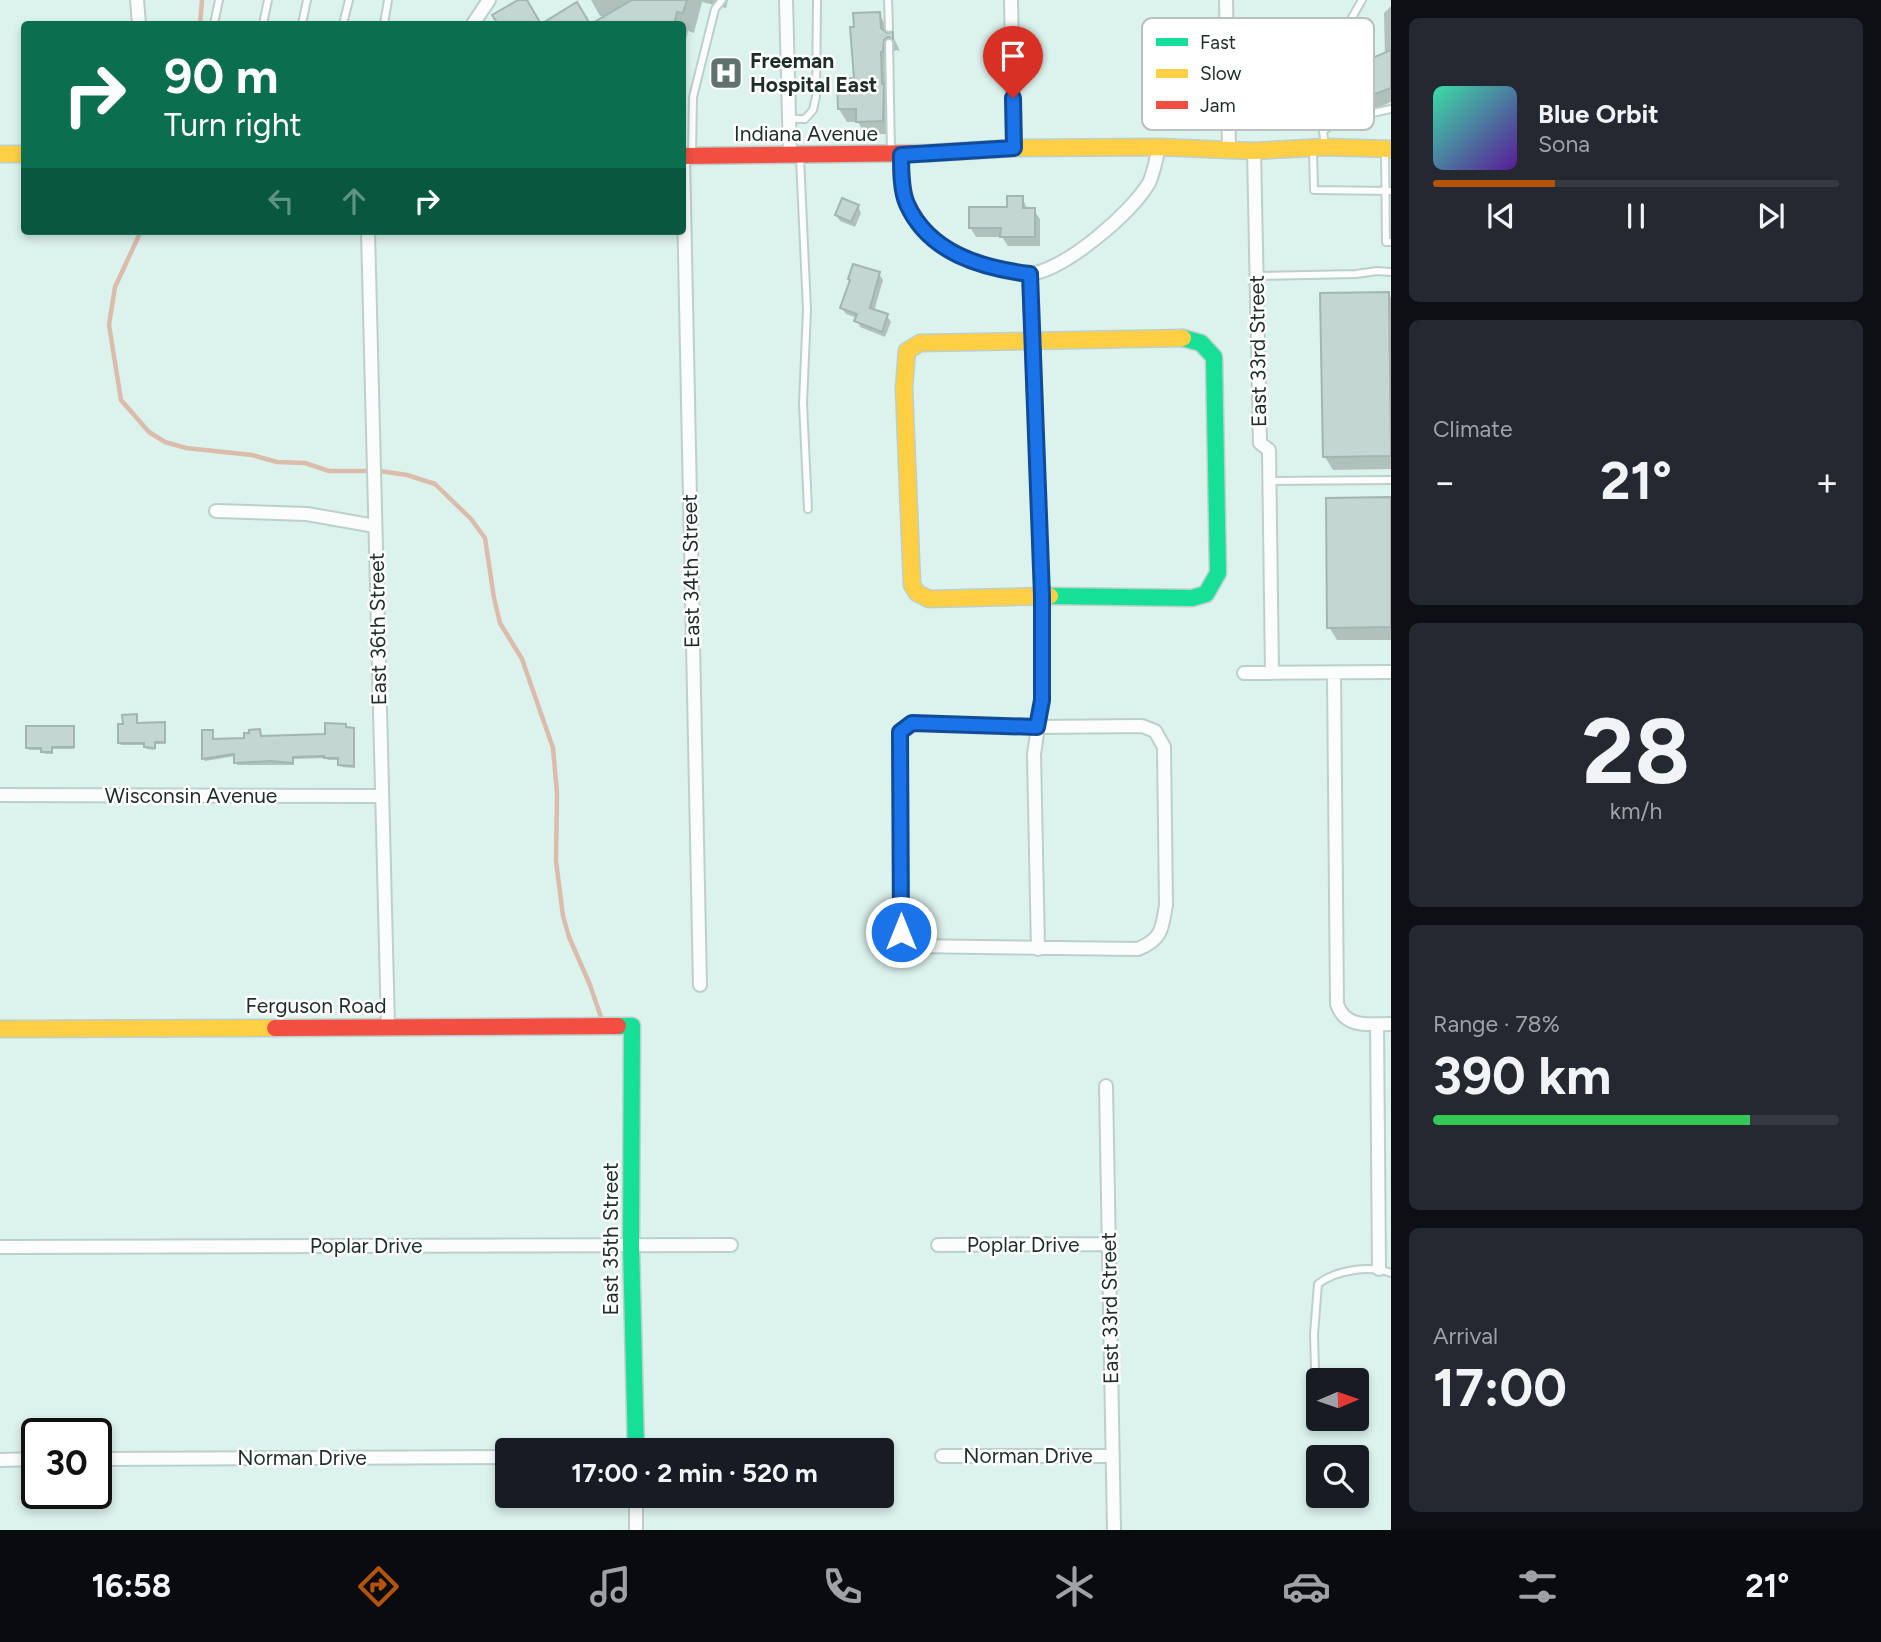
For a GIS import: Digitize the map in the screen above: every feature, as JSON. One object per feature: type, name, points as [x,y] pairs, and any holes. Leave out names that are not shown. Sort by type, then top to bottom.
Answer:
[{"type":"street","points":[[137,0],[139,21]]},
{"type":"street","points":[[475,21],[489,0]]},
{"type":"street","points":[[786,0],[789,119],[795,156]]},
{"type":"street","points":[[1012,0],[1014,148]]},
{"type":"street","points":[[1226,0],[1226,18]]},
{"type":"street","points":[[1228,130],[1228,149]]},
{"type":"street","points":[[896,155],[906,203],[923,230],[939,245],[958,257],[992,268],[1030,274],[1044,270],[1085,247],[1113,223],[1149,182],[1159,147]]},
{"type":"street","name":"Indiana Avenue","points":[[686,156],[896,155],[1014,148],[1159,147],[1254,151],[1388,148]]},
{"type":"street","name":"East 33rd Street","points":[[1254,151],[1259,443],[1269,450],[1272,673]]},
{"type":"street","points":[[0,154],[21,154]]},
{"type":"street","name":"East 34th Street","points":[[686,156],[700,985]]},
{"type":"street","name":"East 36th Street","points":[[368,235],[388,1027]]},
{"type":"street","points":[[1030,274],[1042,596],[1042,700],[1034,754],[1038,949]]},
{"type":"street","points":[[1183,338],[1201,344],[1214,358],[1218,573],[1206,594],[1192,598],[1042,596],[929,599],[917,593],[912,585],[904,401],[907,351],[920,343],[1183,338]]},
{"type":"street","points":[[216,511],[307,514],[375,526]]},
{"type":"street","points":[[1244,673],[1391,672]]},
{"type":"street","points":[[1334,673],[1337,997],[1341,1014],[1354,1024],[1391,1024]]},
{"type":"street","points":[[912,723],[1037,727],[1142,726],[1155,731],[1164,747],[1166,905],[1163,929],[1154,943],[1138,949],[1038,949],[911,946],[901,932],[900,732],[912,723]]},
{"type":"street","name":"Wisconsin Avenue","points":[[0,795],[381,796]]},
{"type":"street","points":[[1377,1024],[1385,1271]]},
{"type":"street","name":"Ferguson Road","points":[[0,1029],[632,1026]]},
{"type":"street","name":"East 35th Street","points":[[632,1026],[631,1245],[636,1438]]},
{"type":"street","name":"East 33rd Street","points":[[1107,1086],[1114,1530]]},
{"type":"street","name":"Poplar Drive","points":[[938,1245],[1109,1244]]},
{"type":"street","name":"Poplar Drive","points":[[0,1247],[731,1245]]},
{"type":"street","name":"Norman Drive","points":[[942,1456],[1113,1456]]},
{"type":"street","name":"Norman Drive","points":[[112,1459],[495,1457]]},
{"type":"street","points":[[0,1460],[21,1459]]},
{"type":"street","points":[[636,1508],[636,1530]]},
{"type":"lane","points":[[215,21],[219,0]]},
{"type":"lane","points":[[264,21],[268,0]]},
{"type":"lane","points":[[303,21],[307,0]]},
{"type":"lane","points":[[344,21],[348,0]]},
{"type":"lane","points":[[384,21],[388,0]]},
{"type":"lane","points":[[686,156],[692,97],[715,9],[722,0]]},
{"type":"lane","points":[[789,119],[805,119],[813,110],[816,97],[817,0]]},
{"type":"lane","points":[[888,0],[889,28]]},
{"type":"lane","points":[[1352,18],[1362,0]]},
{"type":"lane","points":[[889,43],[896,155]]},
{"type":"lane","points":[[686,114],[691,114]]},
{"type":"lane","points":[[1324,130],[1319,148],[1314,190],[1389,191]]},
{"type":"lane","points":[[1388,148],[1386,242],[1391,242]]},
{"type":"lane","points":[[795,156],[807,310],[803,403],[808,509]]},
{"type":"lane","points":[[1256,276],[1391,272]]},
{"type":"lane","points":[[1270,481],[1391,480]]},
{"type":"lane","points":[[1315,1368],[1314,1334],[1318,1284],[1331,1275],[1385,1271]]},
{"type":"building","points":[[518,0],[527,0],[539,21],[496,21],[492,15]]},
{"type":"building","points":[[632,0],[687,0],[683,13],[677,12],[675,21],[596,21]]},
{"type":"building","points":[[577,2],[588,21],[546,21]]},
{"type":"building","points":[[880,12],[881,28],[887,33],[893,32],[893,39],[888,37],[884,40],[881,52],[882,84],[884,83],[883,121],[856,122],[856,109],[838,109],[837,79],[854,78],[850,27],[854,27],[853,13]]},
{"type":"building","points":[[1391,50],[1391,88],[1374,94],[1374,57]]},
{"type":"building","points":[[1007,196],[1023,196],[1023,208],[1035,208],[1035,237],[1000,237],[1001,228],[969,228],[969,207],[1007,207]]},
{"type":"building","points":[[842,198],[859,205],[851,222],[835,215]]},
{"type":"building","points":[[853,264],[880,272],[870,308],[888,314],[882,332],[854,321],[857,314],[840,308]]},
{"type":"building","points":[[1389,292],[1391,456],[1323,457],[1320,293]]},
{"type":"building","points":[[1391,497],[1391,627],[1327,628],[1326,498]]},
{"type":"building","points":[[137,714],[137,723],[165,722],[165,742],[155,742],[155,748],[144,747],[144,743],[118,743],[118,724],[123,724],[122,715]]},
{"type":"building","points":[[325,723],[346,724],[346,727],[354,728],[354,766],[338,765],[338,758],[324,756],[293,757],[293,763],[234,763],[234,754],[202,759],[202,730],[213,730],[213,739],[244,738],[244,733],[249,733],[249,730],[260,729],[261,736],[325,734]]},
{"type":"building","points":[[26,726],[74,726],[74,747],[52,747],[52,752],[41,752],[41,748],[26,748]]},
{"type":"waterway","points":[[200,21],[202,0]]},
{"type":"waterway","points":[[139,235],[115,287],[109,325],[121,400],[149,432],[165,442],[186,448],[252,455],[277,462],[305,463],[329,471],[380,471],[407,475],[435,484],[471,519],[485,538],[500,623],[522,659],[553,748],[557,793],[556,861],[563,916],[603,1023]]},
{"type":"traffic: fast","points":[[1050,596],[1192,598],[1206,594],[1218,573],[1214,357],[1201,343],[1183,338]]},
{"type":"traffic: fast","points":[[618,1026],[632,1026],[631,1245],[636,1438]]},
{"type":"traffic: slow","points":[[930,153],[1014,148],[1159,147],[1254,151],[1325,147],[1391,149]]},
{"type":"traffic: slow","points":[[0,154],[21,154]]},
{"type":"traffic: slow","points":[[1050,596],[929,599],[917,593],[912,585],[904,388],[907,351],[920,343],[1183,338]]},
{"type":"traffic: slow","points":[[0,1029],[275,1028]]},
{"type":"traffic: jam","points":[[686,156],[930,153]]},
{"type":"traffic: jam","points":[[275,1028],[618,1026]]},
{"type":"place","name":"Freeman Hospital East","points":[[726,73]]},
{"type":"route","points":[[901,932],[900,732],[912,723],[1037,727],[1042,700],[1042,596],[1030,274],[992,268],[958,257],[939,245],[923,230],[906,203],[901,171],[901,155],[1014,148],[1013,98]]}]
